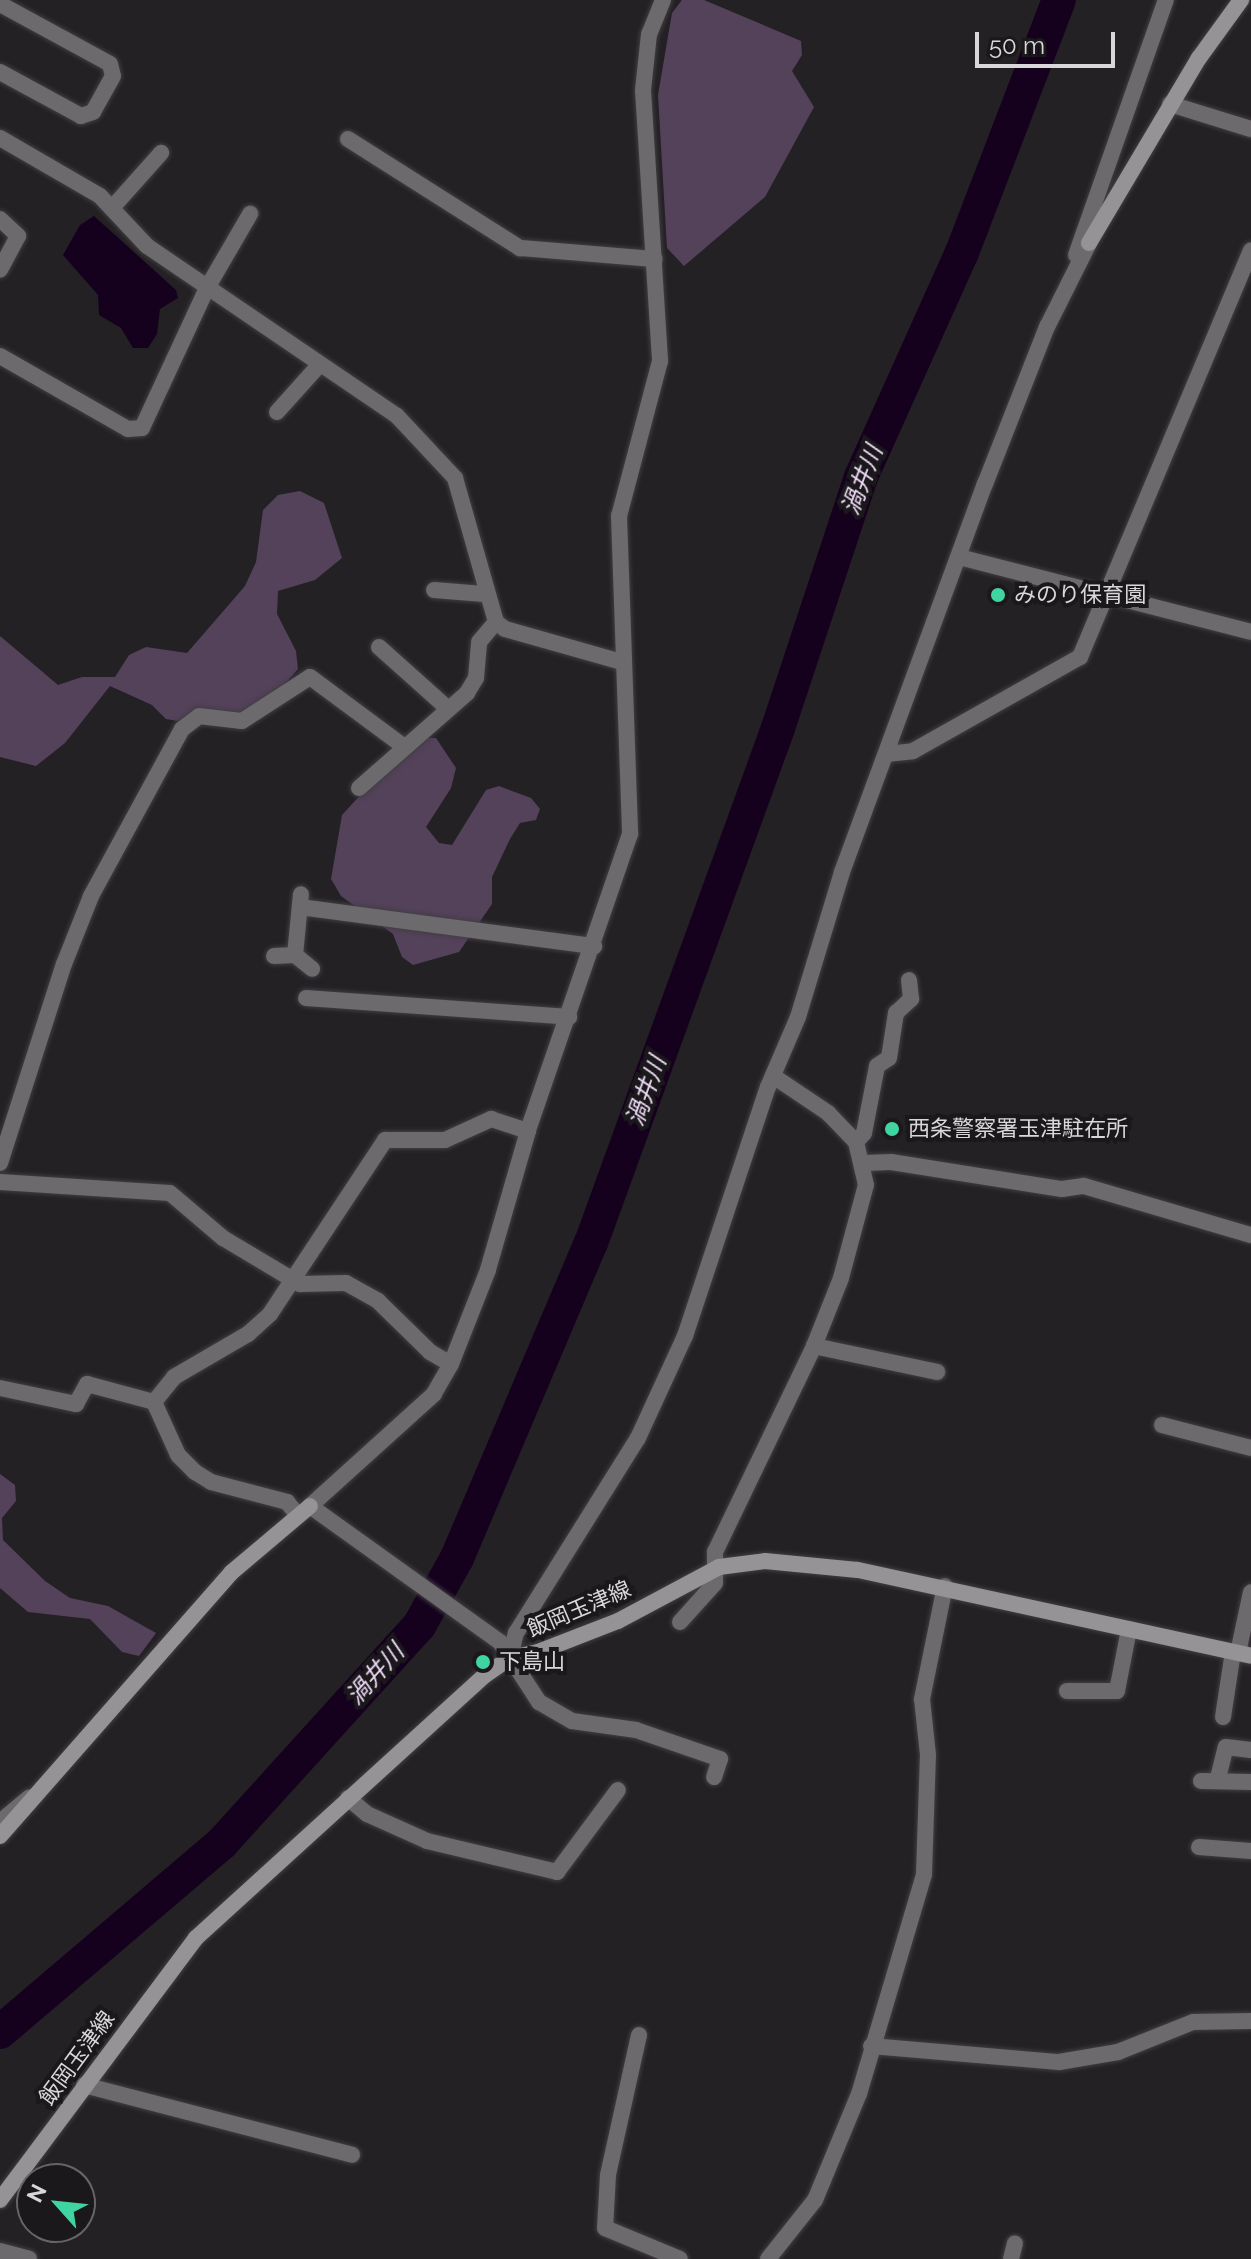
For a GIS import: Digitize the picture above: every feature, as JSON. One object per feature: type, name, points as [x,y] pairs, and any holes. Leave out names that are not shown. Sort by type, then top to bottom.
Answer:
[{"type":"main road","points":[[1089,243],[1170,104],[1241,0]]},
{"type":"main road","points":[[0,1836],[232,1572],[304,1511]]},
{"type":"main road","name":"飯岡玉津線","points":[[0,2200],[196,1938],[348,1798],[510,1658],[538,1652],[618,1621],[714,1569],[765,1561],[945,1586],[1241,1654]]},
{"type":"street","points":[[304,1511],[434,1394],[451,1364],[488,1270],[528,1131],[630,834],[619,516],[660,361],[643,90],[649,34],[663,0]]},
{"type":"street","points":[[1068,283],[1088,208],[1166,0]]},
{"type":"street","points":[[0,4],[110,64],[113,76],[93,112],[81,116],[0,72]]},
{"type":"street","points":[[1170,104],[1251,129]]},
{"type":"street","points":[[0,138],[100,196],[147,246],[397,416],[449,469],[458,486],[484,594],[496,622],[505,629],[622,662]]},
{"type":"street","points":[[348,139],[520,248],[655,259]]},
{"type":"street","points":[[112,208],[161,153]]},
{"type":"street","points":[[0,356],[135,432],[148,419],[207,288],[250,214]]},
{"type":"street","points":[[0,219],[18,236],[0,270]]},
{"type":"street","points":[[510,1658],[516,1633],[638,1438],[685,1336],[773,1076],[798,1017],[842,872],[1017,396],[1089,243]]},
{"type":"street","points":[[886,754],[913,751],[1080,657],[1251,250]]},
{"type":"street","points":[[277,412],[320,364]]},
{"type":"street","points":[[959,557],[1251,632]]},
{"type":"street","points":[[434,590],[484,594]]},
{"type":"street","points":[[359,788],[402,745],[467,693],[476,678],[479,642],[496,622]]},
{"type":"street","points":[[379,647],[446,707]]},
{"type":"street","points":[[0,1163],[86,908],[182,729],[199,716],[242,721],[310,677],[402,745]]},
{"type":"street","points":[[295,955],[301,900],[594,946]]},
{"type":"street","points":[[274,956],[295,955],[312,969]]},
{"type":"street","points":[[856,1142],[864,1133],[877,1066],[889,1058],[896,1013],[911,999],[909,980]]},
{"type":"street","points":[[306,998],[569,1017]]},
{"type":"street","points":[[680,1622],[715,1583],[718,1543],[814,1346],[841,1278],[866,1185],[864,1163],[856,1142],[828,1113],[773,1076]]},
{"type":"street","points":[[154,1402],[174,1377],[248,1334],[295,1279],[385,1140],[445,1140],[491,1119],[528,1131]]},
{"type":"street","points":[[864,1163],[891,1162],[1062,1189],[1084,1186],[1251,1235]]},
{"type":"street","points":[[0,1182],[170,1193],[223,1238],[295,1279],[309,1286],[346,1283],[378,1301],[430,1352],[451,1364]]},
{"type":"street","points":[[814,1346],[937,1372]]},
{"type":"street","points":[[0,1388],[76,1404],[87,1384],[154,1402]]},
{"type":"street","points":[[154,1402],[178,1455],[195,1472],[211,1482],[287,1502],[391,1563],[500,1642],[539,1702],[572,1721],[636,1730],[720,1759],[714,1777]]},
{"type":"street","points":[[1162,1425],[1251,1448]]},
{"type":"street","points":[[768,2259],[815,2200],[859,2094],[924,1874],[928,1755],[922,1699],[945,1586]]},
{"type":"street","points":[[1223,1717],[1241,1654],[1251,1592]]},
{"type":"street","points":[[1067,1691],[1117,1691],[1129,1629]]},
{"type":"street","points":[[1218,1778],[1226,1747],[1251,1750]]},
{"type":"street","points":[[1201,1781],[1218,1778],[1251,1782]]},
{"type":"street","points":[[2,1817],[42,1789]]},
{"type":"street","points":[[348,1798],[367,1814],[427,1841],[557,1872],[618,1790]]},
{"type":"street","points":[[1199,1847],[1251,1851]]},
{"type":"street","points":[[871,2046],[1059,2062],[1118,2052],[1193,2022],[1251,2021]]},
{"type":"street","points":[[639,2035],[608,2175],[605,2228],[680,2259]]},
{"type":"street","points":[[84,2085],[352,2155]]},
{"type":"street","points":[[0,2251],[29,2259]]},
{"type":"shaded area","points":[[682,0],[704,0],[801,41],[802,55],[792,71],[814,107],[765,197],[684,266],[667,248],[658,95],[672,13]]},
{"type":"shaded area","points":[[94,216],[176,290],[178,298],[160,309],[157,334],[148,348],[133,348],[121,328],[99,315],[98,295],[63,255],[80,225]]},
{"type":"shaded area","points":[[300,491],[324,503],[342,558],[315,580],[278,591],[277,614],[296,651],[298,669],[282,687],[245,715],[195,710],[178,721],[166,719],[152,705],[110,686],[65,743],[36,766],[0,757],[0,636],[58,685],[82,677],[115,677],[129,655],[146,647],[187,653],[245,586],[256,562],[263,510],[278,495]]},
{"type":"shaded area","points":[[425,738],[436,738],[456,768],[451,788],[426,827],[439,843],[452,845],[486,790],[499,786],[531,798],[540,809],[536,820],[520,823],[510,839],[492,877],[492,904],[459,952],[413,965],[402,957],[393,934],[341,896],[331,879],[342,815],[376,778]]},
{"type":"shaded area","points":[[0,1474],[15,1485],[16,1501],[2,1518],[3,1540],[45,1581],[70,1598],[108,1606],[156,1633],[139,1656],[122,1652],[90,1619],[28,1612],[0,1588]]},
{"type":"waterway","name":"渦井川","points":[[0,2032],[222,1843],[419,1626],[457,1558],[591,1243],[778,728],[861,477],[961,255],[1059,0]]},
{"type":"place","name":"みのり保育園","points":[[998,595]]},
{"type":"place","name":"西条警察署玉津駐在所","points":[[892,1129]]},
{"type":"place","name":"下島山","points":[[483,1662]]}]
